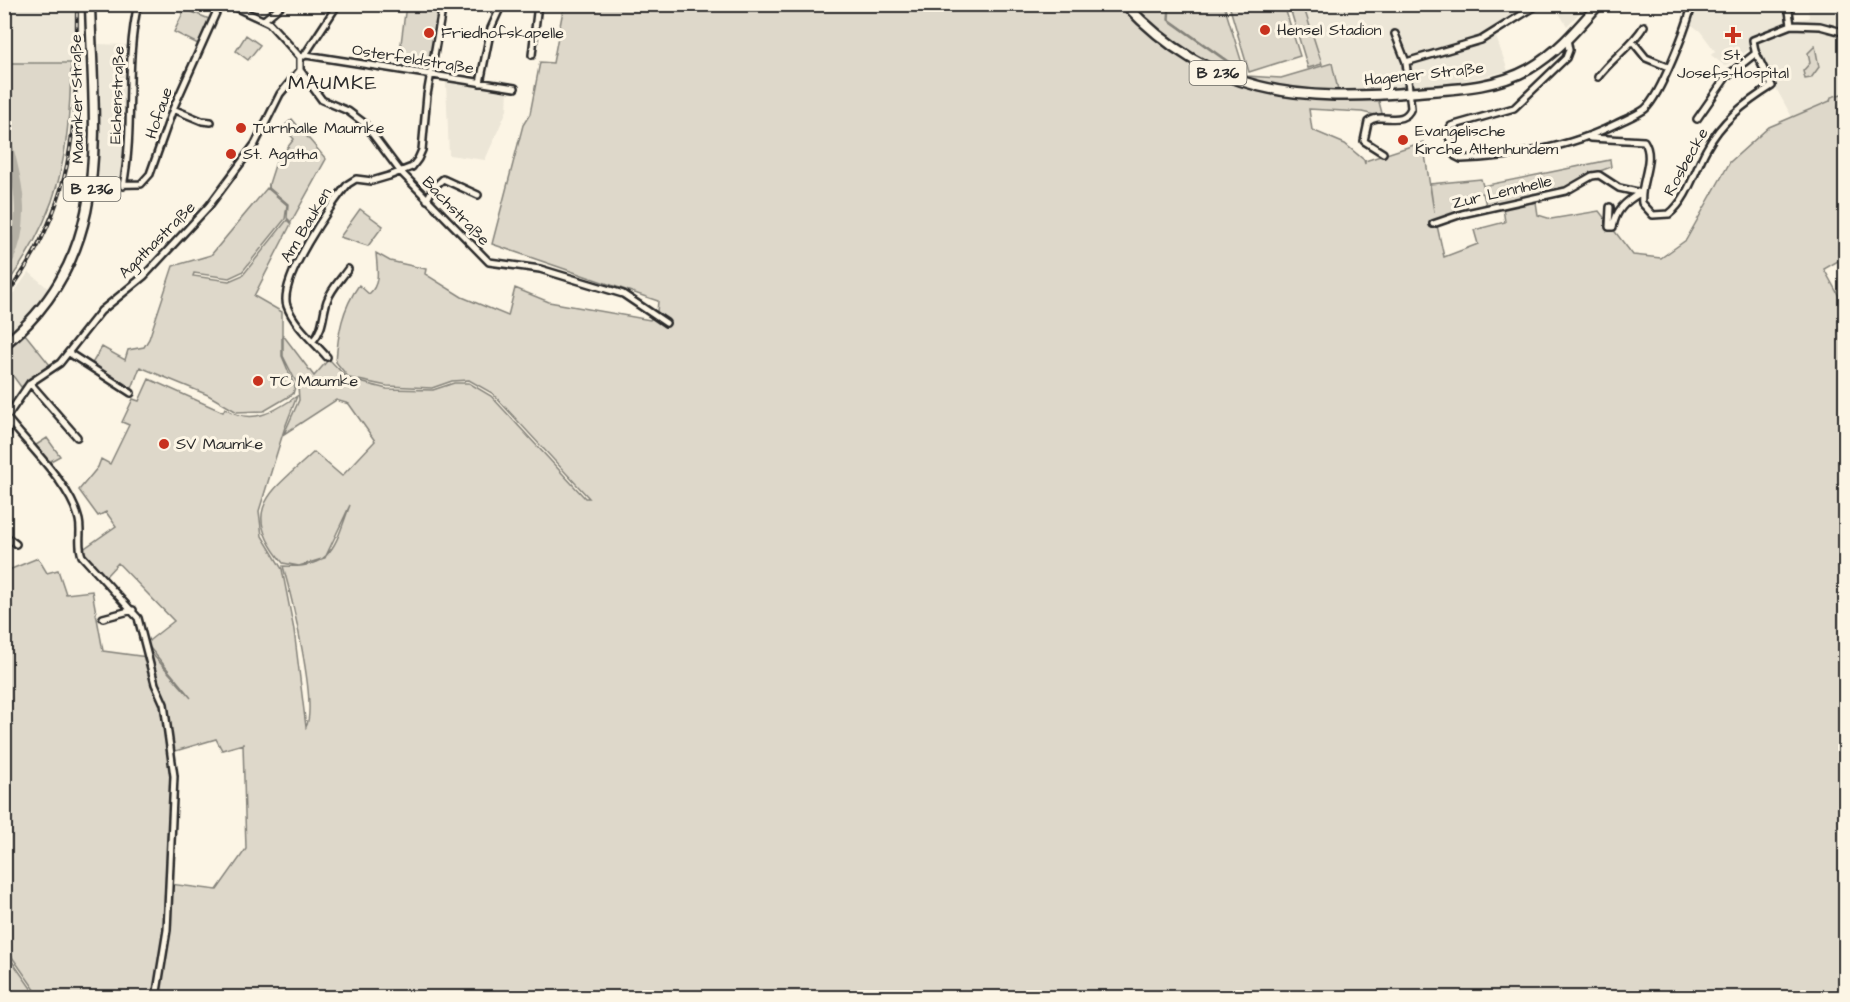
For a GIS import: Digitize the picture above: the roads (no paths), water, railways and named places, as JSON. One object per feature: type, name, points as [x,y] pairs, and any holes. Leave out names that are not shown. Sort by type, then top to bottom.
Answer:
[{"type":"main road","name":"Maumker Straße","points":[[4,345],[33,319],[63,278],[82,235],[92,185],[90,4]]},
{"type":"main road","name":"Hagener Straße","points":[[1125,4],[1167,42],[1194,61],[1228,78],[1266,89],[1331,97],[1479,86],[1510,77],[1542,61],[1567,39],[1599,4]]},
{"type":"street","name":"Eichenstraße","points":[[123,186],[130,144],[130,51],[138,4]]},
{"type":"street","name":"Hofaue","points":[[92,185],[141,184],[150,174],[173,109],[220,4]]},
{"type":"street","points":[[228,4],[264,20],[303,56]]},
{"type":"street","points":[[264,20],[283,4]]},
{"type":"street","points":[[300,70],[303,56],[338,4]]},
{"type":"street","points":[[400,171],[412,167],[422,150],[430,76],[442,4]]},
{"type":"street","points":[[480,83],[491,28],[502,4]]},
{"type":"street","points":[[532,55],[538,4]]},
{"type":"street","points":[[1406,62],[1481,40],[1539,4]]},
{"type":"street","points":[[1567,39],[1567,56],[1517,106],[1508,111],[1453,125],[1448,133],[1453,153],[1461,159],[1514,156],[1589,138],[1646,107],[1654,97],[1668,67],[1688,22],[1692,4]]},
{"type":"street","points":[[1788,4],[1791,25]]},
{"type":"street","points":[[1697,119],[1727,76],[1756,53],[1752,43],[1756,38],[1791,25],[1820,26],[1845,33]]},
{"type":"street","points":[[1598,76],[1616,54],[1633,42],[1644,26]]},
{"type":"street","points":[[1383,153],[1364,141],[1366,125],[1374,118],[1399,119],[1408,114],[1411,108],[1406,62],[1395,34]]},
{"type":"street","points":[[1633,42],[1646,58],[1668,67]]},
{"type":"street","name":"Rosbecke","points":[[1589,138],[1644,141],[1648,147],[1642,203],[1653,215],[1664,216],[1675,209],[1707,148],[1722,125],[1744,104],[1772,87],[1756,53]]},
{"type":"street","name":"Osterfeldstraße","points":[[303,56],[515,88]]},
{"type":"street","name":"Bachstraße","points":[[300,70],[319,97],[348,111],[364,123],[400,171],[489,262],[540,270],[623,294],[666,323]]},
{"type":"street","name":"Agathastraße","points":[[6,420],[30,383],[60,363],[101,311],[144,276],[209,206],[255,144],[280,94],[300,70]]},
{"type":"street","points":[[173,109],[202,121],[211,122]]},
{"type":"street","name":"Am Bauken","points":[[327,357],[292,317],[286,304],[297,263],[336,198],[348,184],[356,179],[372,181],[400,171]]},
{"type":"street","name":"Zur Lennhelle","points":[[1433,224],[1462,214],[1566,191],[1592,176],[1599,175],[1619,188],[1642,193]]},
{"type":"street","points":[[427,200],[433,188],[443,179],[478,195]]},
{"type":"street","name":"Rosbecke","points":[[1610,207],[1609,227],[1613,227],[1623,206],[1642,193]]},
{"type":"street","points":[[313,341],[322,331],[327,302],[332,290],[348,269]]},
{"type":"street","points":[[69,353],[131,393]]},
{"type":"street","points":[[30,383],[77,437]]},
{"type":"street","points":[[4,442],[9,428],[6,420]]},
{"type":"street","points":[[6,420],[68,495],[79,520],[82,556],[133,610],[142,628],[149,660],[164,704],[174,776],[167,930],[156,998]]},
{"type":"street","points":[[4,535],[16,544]]},
{"type":"street","points":[[103,618],[133,610]]},
{"type":"waterway","points":[[4,128],[19,200],[18,234],[4,269]]},
{"type":"railway","points":[[4,298],[29,263],[47,228],[60,193],[73,123],[77,4]]},
{"type":"place","name":"Hensel Stadion","points":[[1265,30]]},
{"type":"place","name":"Friedhofskapelle","points":[[429,33]]},
{"type":"place","name":"St. Josefs-Hospital","points":[[1733,35]]},
{"type":"place","name":"Turnhalle Maumke","points":[[241,128]]},
{"type":"place","name":"Evangelische Kirche Altenhundem","points":[[1403,140]]},
{"type":"place","name":"St. Agatha","points":[[231,154]]},
{"type":"place","name":"TC Maumke","points":[[258,381]]},
{"type":"place","name":"SV Maumke","points":[[164,444]]},
{"type":"district","name":"MAUMKE","points":[[333,83]]}]
